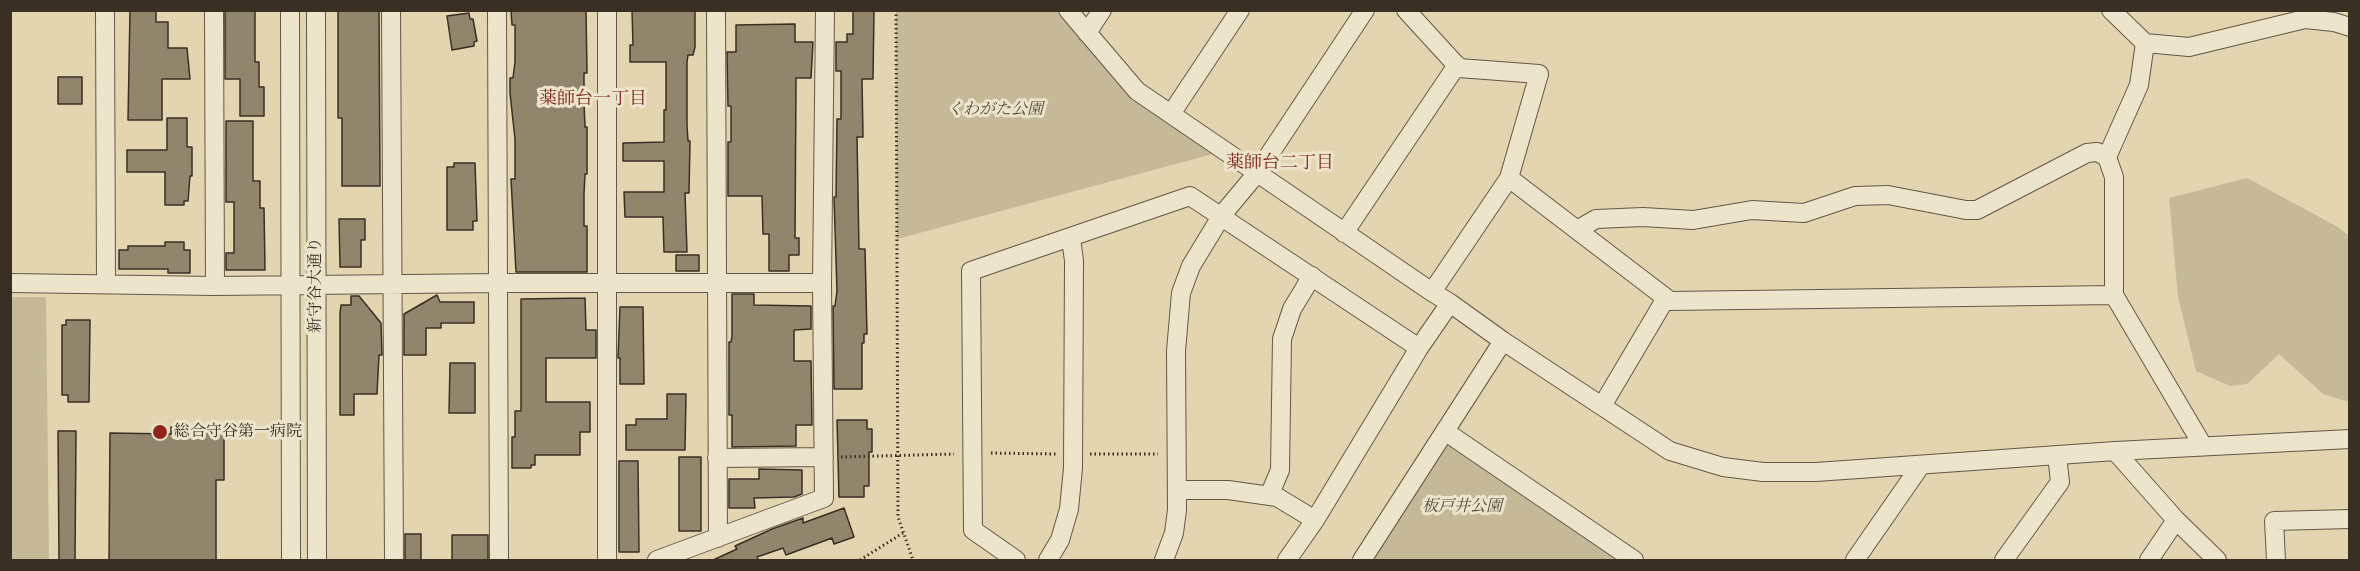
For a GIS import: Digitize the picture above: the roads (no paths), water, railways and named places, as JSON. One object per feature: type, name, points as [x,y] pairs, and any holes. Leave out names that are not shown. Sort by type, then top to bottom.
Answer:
[{"type":"street","points":[[105,10],[106,284]]},
{"type":"street","points":[[214,10],[215,286]]},
{"type":"street","name":"新守谷大通り","points":[[290,10],[291,561]]},
{"type":"street","name":"新守谷大通り","points":[[315,10],[317,561]]},
{"type":"street","points":[[391,10],[394,561]]},
{"type":"street","points":[[497,10],[499,561]]},
{"type":"street","points":[[607,10],[607,561]]},
{"type":"street","points":[[716,10],[718,538]]},
{"type":"street","points":[[657,561],[824,498],[822,283],[825,10]]},
{"type":"street","points":[[1068,10],[1137,92],[1503,341],[1670,451],[1723,467],[1763,472],[1805,472],[2115,451],[2349,439]]},
{"type":"street","points":[[1087,33],[1102,10]]},
{"type":"street","points":[[1171,114],[1240,10]]},
{"type":"street","points":[[1164,561],[1174,533],[1178,490],[1176,351],[1181,293],[1191,266],[1222,215],[1257,173],[1365,10]]},
{"type":"street","points":[[1406,10],[1460,68],[1539,74],[1509,178],[1431,292]]},
{"type":"street","points":[[2111,10],[2145,43],[2189,47],[2306,19],[2334,22],[2349,27]]},
{"type":"street","points":[[2145,43],[2139,85],[2107,157],[2114,177],[2114,295],[2203,446]]},
{"type":"street","points":[[1344,232],[1457,65]]},
{"type":"street","points":[[1577,230],[1596,219],[1643,217],[1693,220],[1752,210],[1804,213],[1855,196],[1888,195],[1966,210],[1977,210],[2086,153],[2097,152],[2107,157]]},
{"type":"street","points":[[1509,178],[1670,301],[2114,295]]},
{"type":"street","points":[[1016,561],[973,530],[971,271],[1190,196],[1222,215],[1419,348]]},
{"type":"street","points":[[1048,561],[1060,540],[1069,509],[1073,454],[1074,261],[1071,238]]},
{"type":"street","points":[[1269,496],[1280,470],[1282,339],[1292,309],[1312,276]]},
{"type":"street","points":[[10,283],[215,286],[822,283]]},
{"type":"street","points":[[1602,406],[1666,298]]},
{"type":"street","points":[[1287,561],[1315,520],[1419,348],[1450,303]]},
{"type":"street","points":[[1362,561],[1503,341]]},
{"type":"street","points":[[1446,432],[1634,561]]},
{"type":"street","points":[[2115,451],[2176,520],[2217,561]]},
{"type":"street","points":[[2004,561],[2060,482],[2057,455]]},
{"type":"street","points":[[717,458],[824,457]]},
{"type":"street","points":[[1855,561],[1921,465]]},
{"type":"street","points":[[1178,490],[1228,490],[1277,497],[1315,520]]},
{"type":"street","points":[[2276,561],[2274,521],[2349,519]]},
{"type":"street","points":[[2149,561],[2176,520]]},
{"type":"place","name":"総合守谷第一病院","points":[[160,432]]},
{"type":"district","name":"薬師台一丁目","points":[[593,99]]},
{"type":"district","name":"薬師台二丁目","points":[[1280,163]]},
{"type":"park label","name":"くわがた公園","points":[[995,110]]},
{"type":"park label","name":"板戸井公園","points":[[1462,507]]}]
